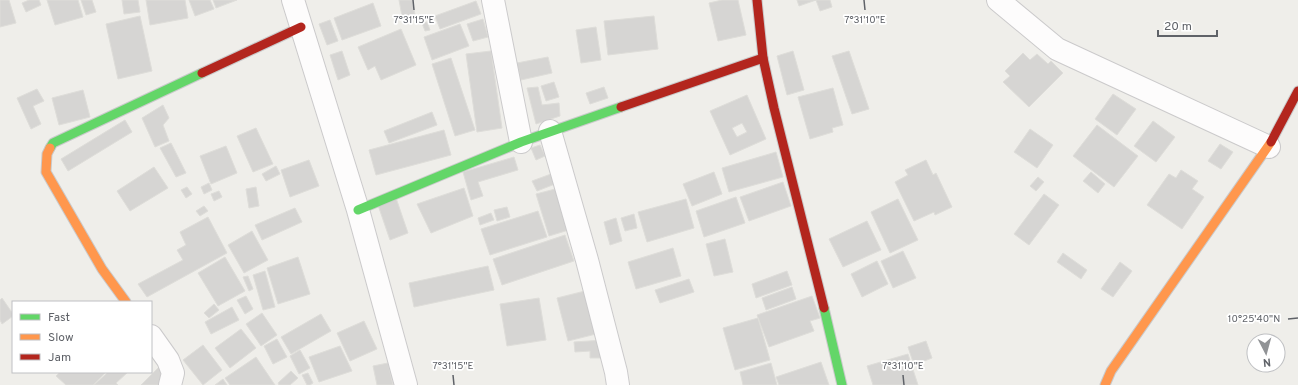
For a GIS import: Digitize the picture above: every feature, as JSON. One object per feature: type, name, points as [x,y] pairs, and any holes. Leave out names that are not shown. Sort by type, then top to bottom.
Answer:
[{"type":"street","points":[[293,0],[358,210],[406,385]]},
{"type":"street","points":[[493,0],[521,142]]},
{"type":"street","points":[[757,0],[763,58],[774,108],[830,331],[842,385]]},
{"type":"street","points":[[998,0],[1057,49],[1269,147]]},
{"type":"street","points":[[125,301],[102,269],[46,172],[46,154],[53,143],[301,27]]},
{"type":"street","points":[[358,210],[550,131],[763,58]]},
{"type":"street","points":[[1105,385],[1111,371],[1269,147],[1298,91]]},
{"type":"street","points":[[550,131],[587,260],[618,385]]},
{"type":"street","points":[[152,337],[168,360],[173,373],[170,385]]},
{"type":"building","points":[[0,0],[9,0],[16,23],[0,27]]},
{"type":"building","points":[[29,0],[39,0],[41,5],[26,12],[22,3]]},
{"type":"building","points":[[47,0],[78,0],[83,17],[55,25]]},
{"type":"building","points":[[81,0],[92,0],[96,12],[86,15]]},
{"type":"building","points":[[122,0],[138,0],[140,12],[124,14]]},
{"type":"building","points":[[146,0],[185,0],[188,18],[150,25]]},
{"type":"building","points":[[189,0],[210,0],[214,9],[195,16]]},
{"type":"building","points":[[213,0],[237,0],[216,8]]},
{"type":"building","points":[[399,0],[412,0],[416,19],[403,22]]},
{"type":"building","points":[[722,0],[738,0],[746,35],[718,41],[709,3]]},
{"type":"building","points":[[797,0],[816,0],[799,6]]},
{"type":"building","points":[[816,0],[830,0],[832,7],[820,11]]},
{"type":"building","points":[[476,1],[481,14],[440,29],[435,16]]},
{"type":"building","points":[[373,3],[381,26],[342,40],[334,18]]},
{"type":"building","points":[[140,16],[152,71],[118,79],[106,24]]},
{"type":"building","points":[[654,16],[658,49],[608,55],[604,21]]},
{"type":"building","points":[[483,19],[488,37],[473,41],[467,24]]},
{"type":"building","points":[[330,20],[338,41],[327,45],[319,24]]},
{"type":"building","points":[[427,22],[430,30],[425,31],[422,23]]},
{"type":"building","points":[[460,24],[469,46],[432,60],[424,37]]},
{"type":"building","points":[[596,27],[601,60],[581,63],[576,30]]},
{"type":"building","points":[[401,29],[416,65],[381,80],[375,66],[368,70],[358,47]]},
{"type":"building","points":[[342,51],[350,75],[338,80],[330,55]]},
{"type":"building","points":[[491,51],[502,128],[477,132],[466,54]]},
{"type":"building","points":[[793,51],[804,90],[787,95],[777,56]]},
{"type":"building","points":[[849,51],[869,109],[852,114],[832,56]]},
{"type":"building","points":[[1023,53],[1030,60],[1037,54],[1048,64],[1051,61],[1063,73],[1029,107],[1003,82],[1010,76],[1005,71]]},
{"type":"building","points":[[548,57],[552,73],[521,80],[517,63]]},
{"type":"building","points":[[451,58],[475,130],[455,136],[432,64]]},
{"type":"building","points":[[554,82],[559,97],[546,101],[541,86]]},
{"type":"building","points":[[538,87],[542,105],[559,103],[560,116],[536,124],[527,88]]},
{"type":"building","points":[[604,87],[608,98],[590,104],[586,93]]},
{"type":"building","points":[[833,88],[843,125],[832,128],[833,132],[810,139],[798,97]]},
{"type":"building","points":[[37,89],[44,101],[33,106],[41,124],[31,129],[17,98]]},
{"type":"building","points":[[83,90],[90,117],[59,125],[52,98]]},
{"type":"building","points":[[1113,94],[1136,109],[1117,135],[1095,119]]},
{"type":"building","points":[[747,95],[766,139],[730,155],[710,111]],"holes":[[[742,123],[747,132],[737,137],[732,128]]]},
{"type":"building","points":[[163,105],[169,118],[163,125],[169,141],[155,147],[142,118]]},
{"type":"building","points":[[432,112],[437,125],[389,143],[384,131]]},
{"type":"building","points":[[125,120],[132,132],[68,171],[61,159]]},
{"type":"building","points":[[1153,121],[1175,137],[1156,162],[1134,146]]},
{"type":"building","points":[[1097,125],[1138,156],[1114,187],[1073,156]]},
{"type":"building","points":[[256,128],[273,164],[253,172],[237,136]]},
{"type":"building","points":[[1030,129],[1053,145],[1037,168],[1014,152]]},
{"type":"building","points":[[444,130],[451,155],[376,175],[369,150]]},
{"type":"building","points":[[171,143],[186,173],[176,177],[160,148]]},
{"type":"building","points":[[1220,144],[1233,152],[1221,169],[1208,161]]},
{"type":"building","points":[[540,145],[545,156],[536,160],[531,148]]},
{"type":"building","points":[[226,146],[237,173],[211,184],[200,156]]},
{"type":"building","points":[[776,152],[783,177],[729,192],[722,168]]},
{"type":"building","points":[[514,157],[518,170],[478,182],[483,196],[471,200],[463,172]]},
{"type":"building","points":[[309,160],[319,186],[290,197],[281,170]]},
{"type":"building","points":[[926,160],[933,175],[936,173],[952,207],[935,215],[934,212],[914,221],[895,182],[908,175],[905,170]]},
{"type":"building","points":[[276,166],[280,174],[266,181],[262,174]]},
{"type":"building","points":[[154,167],[168,188],[130,211],[117,191]]},
{"type":"building","points":[[1181,170],[1198,181],[1192,189],[1204,197],[1182,229],[1147,205],[1169,174],[1176,178]]},
{"type":"building","points":[[714,172],[722,194],[692,206],[683,184]]},
{"type":"building","points":[[1091,172],[1105,184],[1098,193],[1083,181]]},
{"type":"building","points":[[551,174],[555,184],[537,191],[532,181]]},
{"type":"building","points":[[1038,177],[1044,182],[1036,191],[1030,186]]},
{"type":"building","points":[[783,182],[791,206],[749,221],[740,197]]},
{"type":"building","points":[[209,183],[212,190],[204,194],[201,187]]},
{"type":"building","points":[[187,187],[192,194],[186,198],[181,190]]},
{"type":"building","points":[[256,187],[259,206],[249,208],[246,189]]},
{"type":"building","points":[[464,188],[473,216],[431,233],[417,204]]},
{"type":"building","points":[[559,188],[572,229],[549,236],[536,194]]},
{"type":"building","points":[[219,191],[222,197],[214,201],[211,194]]},
{"type":"building","points":[[1044,194],[1059,205],[1029,245],[1014,234]]},
{"type":"building","points":[[736,197],[745,223],[704,237],[696,211]]},
{"type":"building","points":[[396,198],[408,233],[390,240],[378,205]]},
{"type":"building","points":[[686,199],[694,228],[647,242],[638,212]]},
{"type":"building","points":[[898,199],[918,240],[890,253],[871,212]]},
{"type":"building","points":[[204,206],[208,211],[200,216],[196,211]]},
{"type":"building","points":[[507,207],[510,217],[497,221],[494,210]]},
{"type":"building","points":[[295,208],[302,222],[262,240],[255,225]]},
{"type":"building","points":[[538,211],[547,237],[490,255],[481,229]]},
{"type":"building","points":[[491,213],[494,220],[480,225],[478,218]]},
{"type":"building","points":[[634,214],[637,228],[625,231],[621,218]]},
{"type":"building","points":[[208,217],[227,253],[147,297],[138,284],[183,260],[177,250],[186,245],[180,232]]},
{"type":"building","points":[[616,218],[622,241],[610,245],[604,222]]},
{"type":"building","points":[[867,221],[881,250],[843,267],[829,239]]},
{"type":"building","points":[[252,231],[268,260],[244,273],[228,245]]},
{"type":"building","points":[[565,235],[574,261],[502,285],[493,259]]},
{"type":"building","points":[[725,239],[733,272],[714,276],[706,244]]},
{"type":"building","points":[[673,248],[681,276],[636,289],[628,262]]},
{"type":"building","points":[[903,251],[916,278],[893,288],[881,261]]},
{"type":"building","points":[[1063,253],[1087,270],[1081,279],[1057,262]]},
{"type":"building","points":[[225,257],[245,291],[218,306],[198,273]]},
{"type":"building","points":[[298,257],[310,294],[278,304],[267,268]]},
{"type":"building","points":[[877,261],[888,284],[862,297],[851,274]]},
{"type":"building","points":[[1120,262],[1132,271],[1113,297],[1101,289]]},
{"type":"building","points":[[488,266],[494,290],[414,307],[409,283]]},
{"type":"building","points":[[265,271],[275,307],[263,310],[253,275]]},
{"type":"building","points":[[787,271],[792,285],[756,298],[752,284]]},
{"type":"building","points":[[248,276],[253,289],[249,291],[243,277]]},
{"type":"building","points":[[689,279],[694,292],[660,303],[655,290]]},
{"type":"building","points":[[792,287],[796,299],[766,310],[762,298]]},
{"type":"building","points":[[589,290],[600,333],[568,341],[557,298]]},
{"type":"building","points":[[246,296],[253,309],[245,314],[237,300]]},
{"type":"building","points":[[812,296],[820,318],[810,321],[814,331],[769,347],[757,315]]},
{"type":"building","points":[[2,298],[12,313],[12,317],[2,324],[0,320],[0,300]]},
{"type":"building","points":[[539,298],[546,340],[507,346],[500,304]]},
{"type":"building","points":[[214,304],[219,310],[209,318],[204,313]]},
{"type":"building","points":[[232,307],[239,320],[211,334],[205,322]]},
{"type":"building","points":[[262,313],[277,335],[261,346],[246,324]]},
{"type":"building","points":[[321,314],[331,331],[291,354],[281,337]]},
{"type":"building","points":[[758,318],[770,360],[735,370],[723,328]]},
{"type":"building","points":[[364,321],[377,349],[350,361],[337,333]]},
{"type":"building","points":[[241,329],[256,348],[230,368],[215,348]]},
{"type":"building","points":[[277,339],[287,357],[273,364],[264,346]]},
{"type":"building","points":[[604,340],[605,358],[590,358],[590,351],[575,352],[574,342]]},
{"type":"building","points":[[926,341],[932,358],[914,365],[908,347]]},
{"type":"building","points":[[203,345],[222,370],[203,385],[183,360]]},
{"type":"building","points":[[340,346],[352,371],[319,382],[309,357]]},
{"type":"building","points":[[300,350],[310,368],[299,374],[290,356]]},
{"type":"building","points":[[908,354],[918,385],[873,385],[867,366]]},
{"type":"building","points":[[256,357],[275,385],[230,385],[225,378]]},
{"type":"building","points":[[821,362],[829,385],[779,385],[776,377]]},
{"type":"building","points":[[388,363],[393,385],[377,385],[373,366]]},
{"type":"building","points":[[771,363],[777,385],[743,385],[740,372]]},
{"type":"building","points":[[159,367],[168,376],[158,385],[141,385]]},
{"type":"building","points":[[291,371],[298,378],[290,385],[279,385],[278,383]]},
{"type":"building","points":[[59,373],[105,373],[93,385],[66,385],[56,376]]},
{"type":"building","points":[[107,373],[127,373],[116,383],[118,385],[94,385]]},
{"type":"building","points":[[308,373],[313,383],[310,385],[307,385],[302,375]]},
{"type":"building","points":[[223,379],[227,385],[215,385]]},
{"type":"traffic: fast","points":[[50,148],[53,143],[202,73]]},
{"type":"traffic: fast","points":[[358,210],[521,142],[621,107]]},
{"type":"traffic: fast","points":[[824,308],[842,385]]},
{"type":"traffic: slow","points":[[1105,385],[1111,371],[1271,142]]},
{"type":"traffic: slow","points":[[50,148],[47,154],[46,172],[102,269],[125,301]]},
{"type":"traffic: jam","points":[[757,0],[763,58],[824,308]]},
{"type":"traffic: jam","points":[[202,73],[301,27]]},
{"type":"traffic: jam","points":[[621,107],[763,58]]},
{"type":"traffic: jam","points":[[1271,142],[1298,91]]}]
